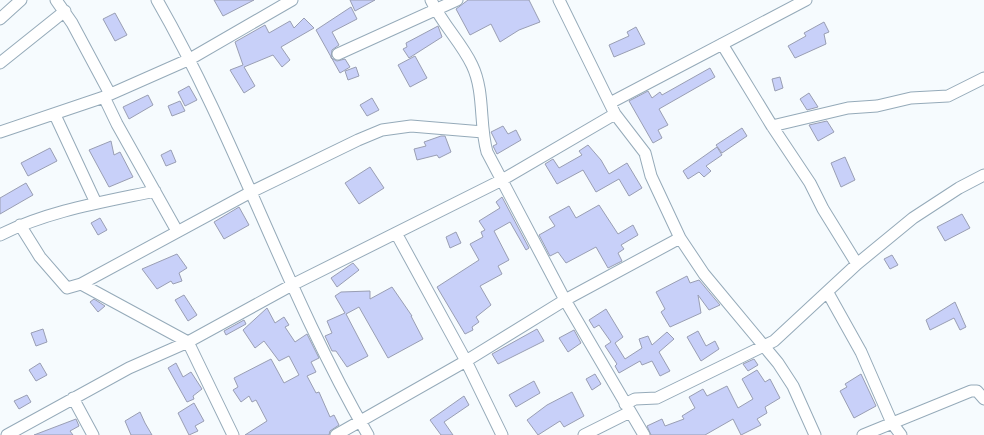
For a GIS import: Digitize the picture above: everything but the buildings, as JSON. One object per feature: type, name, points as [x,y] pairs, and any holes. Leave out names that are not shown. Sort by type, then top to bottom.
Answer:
[{"type":"street","points":[[0,19],[21,0]]},
{"type":"street","points":[[56,0],[65,11],[107,95],[117,124],[178,230]]},
{"type":"street","points":[[157,0],[190,59],[292,285],[368,435]]},
{"type":"street","points":[[0,132],[55,115],[190,59],[292,0]]},
{"type":"street","points":[[338,54],[433,5],[456,0]]},
{"type":"street","points":[[559,0],[615,114],[645,153],[652,176],[680,238],[704,274],[766,346],[793,386],[815,435]]},
{"type":"street","points":[[610,103],[806,0]]},
{"type":"street","points":[[433,5],[472,66],[482,106],[483,132],[487,152],[566,300],[644,435]]},
{"type":"street","points":[[0,63],[65,11]]},
{"type":"street","points":[[722,44],[772,126],[810,183],[823,209],[857,264]]},
{"type":"street","points":[[772,126],[848,108],[877,106],[911,98],[948,96],[984,78]]},
{"type":"street","points":[[7,435],[129,368],[188,342],[292,285],[502,180],[615,114]]},
{"type":"street","points":[[55,115],[96,204]]},
{"type":"street","points":[[20,225],[40,257],[67,288],[81,284],[251,192],[382,130],[411,126],[483,132]]},
{"type":"street","points":[[584,435],[628,408],[635,399],[657,398],[766,346],[788,331],[857,264],[913,218],[959,188],[984,175]]},
{"type":"street","points":[[0,235],[20,225],[96,204],[155,191]]},
{"type":"street","points":[[396,233],[466,360],[502,435]]},
{"type":"street","points":[[336,435],[566,300],[680,238]]},
{"type":"street","points":[[81,284],[188,342],[234,435]]},
{"type":"street","points":[[828,293],[861,352],[892,423],[901,435]]},
{"type":"street","points":[[863,435],[971,391],[977,391],[984,399]]},
{"type":"street","points":[[73,398],[93,435]]}]
